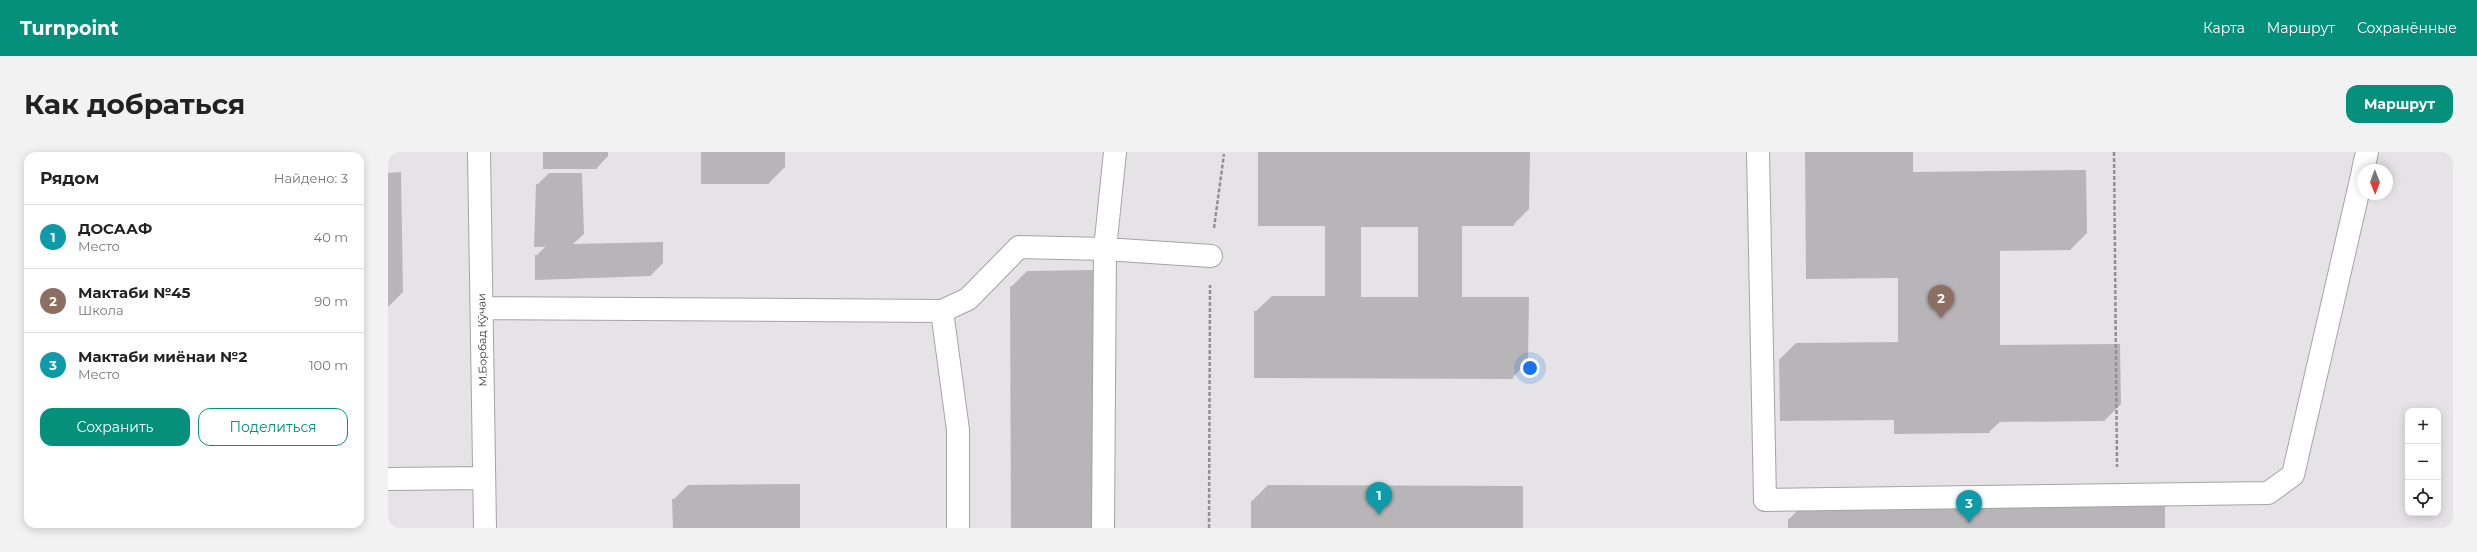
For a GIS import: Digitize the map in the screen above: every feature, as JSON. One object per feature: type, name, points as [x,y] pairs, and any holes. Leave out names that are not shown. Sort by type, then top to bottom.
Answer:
[{"type":"street","name":"М.Борбад Кӯчаи","points":[[479,152],[485,528]]},
{"type":"street","points":[[1103,528],[1105,249],[1115,152]]},
{"type":"street","points":[[1758,152],[1764,500],[2268,493],[2293,475],[2357,197]]},
{"type":"street","points":[[2365,164],[2368,152]]},
{"type":"street","points":[[482,308],[942,312],[968,299],[1019,248],[1105,249],[1211,256]]},
{"type":"street","points":[[942,312],[958,430],[958,528]]},
{"type":"street","points":[[388,479],[484,478]]},
{"type":"path","points":[[2114,152],[2117,495]]},
{"type":"path","points":[[1210,528],[1211,256],[1224,154]]},
{"type":"building","points":[[543,152],[597,152],[597,169],[543,169]]},
{"type":"building","points":[[701,152],[769,152],[769,184],[701,184]]},
{"type":"building","points":[[1258,152],[1514,152],[1514,226],[1447,226],[1447,312],[1513,312],[1513,379],[1254,378],[1254,311],[1325,311],[1325,226],[1258,226]],"holes":[[[1345,227],[1418,227],[1418,313],[1345,313]]]},
{"type":"building","points":[[1805,152],[1898,152],[1898,188],[2070,186],[2071,250],[1984,251],[1985,360],[2104,359],[2105,421],[1990,422],[1990,433],[1894,434],[1894,420],[1780,421],[1779,359],[1898,358],[1898,278],[1806,279]]},
{"type":"building","points":[[536,184],[571,184],[573,246],[534,247]]},
{"type":"building","points":[[652,253],[651,276],[535,280],[535,255]]},
{"type":"building","points":[[1010,286],[1078,286],[1078,528],[1011,528]]},
{"type":"building","points":[[786,498],[786,528],[673,528],[672,499]]},
{"type":"building","points":[[1251,501],[1508,501],[1507,528],[1251,528]]},
{"type":"building","points":[[2150,517],[2150,528],[1788,528],[1788,519]]},
{"type":"place","name":"Мактаби №45","points":[[1941,318]]},
{"type":"place","name":"ДОСААФ","points":[[1379,515]]},
{"type":"place","name":"Мактаби миёнаи №2","points":[[1969,523]]}]
